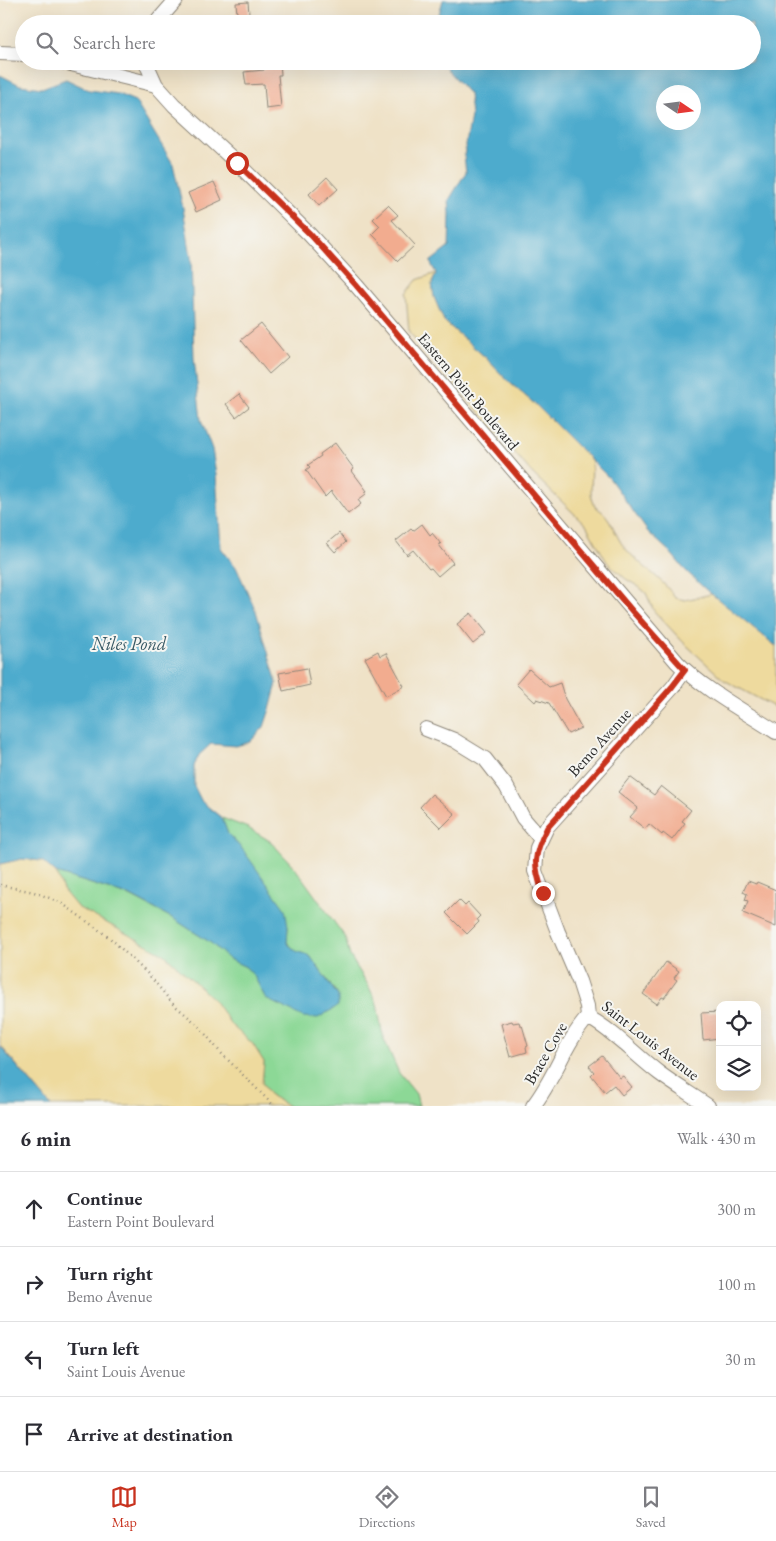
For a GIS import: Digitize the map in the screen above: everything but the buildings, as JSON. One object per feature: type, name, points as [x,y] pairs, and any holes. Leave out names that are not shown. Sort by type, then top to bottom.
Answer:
[{"type":"street","points":[[163,15],[176,0]]},
{"type":"street","points":[[0,53],[15,54]]},
{"type":"street","points":[[95,70],[156,85]]},
{"type":"street","name":"Eastern Point Boulevard","points":[[149,70],[156,85],[174,105],[310,234],[403,340],[621,598],[685,670],[776,732]]},
{"type":"street","name":"Bemo Avenue","points":[[542,839],[547,828],[685,670]]},
{"type":"street","points":[[426,729],[454,740],[485,759],[506,786],[523,818],[542,839]]},
{"type":"street","name":"Saint Louis Avenue","points":[[542,839],[537,848],[535,871],[579,981],[587,1006],[588,1018],[600,1024],[618,1038],[661,1075],[708,1106]]},
{"type":"street","name":"Brace Cove","points":[[533,1106],[550,1079],[569,1042],[588,1018]]},
{"type":"path","points":[[0,885],[34,892],[60,902],[110,938],[149,976],[173,1004],[197,1024],[220,1052],[274,1106]]},
{"type":"green space","points":[[222,818],[248,828],[270,841],[295,868],[345,937],[350,956],[377,1004],[383,1037],[399,1073],[416,1094],[419,1106],[288,1106],[271,1096],[262,1083],[264,1062],[252,1043],[232,1026],[214,1000],[164,954],[77,907],[63,890],[56,873],[130,896],[174,919],[211,943],[229,959],[246,967],[254,976],[266,999],[338,995],[310,956],[296,951],[287,942],[288,926],[243,850],[228,834]]},
{"type":"sand","points":[[436,273],[432,284],[434,297],[444,321],[536,405],[592,461],[591,495],[595,507],[606,515],[625,548],[664,584],[675,598],[685,600],[712,594],[776,646],[776,708],[724,680],[683,642],[654,611],[646,593],[607,562],[586,525],[533,474],[409,332],[406,294],[417,280]]},
{"type":"sand","points":[[22,859],[42,861],[56,873],[63,890],[77,907],[164,954],[214,1000],[232,1026],[252,1043],[264,1062],[262,1083],[271,1096],[288,1106],[51,1106],[0,1045],[0,864]]},
{"type":"water","points":[[443,0],[776,0],[776,646],[704,588],[684,569],[670,552],[648,532],[610,479],[536,405],[444,321],[434,297],[432,284],[436,273],[430,262],[449,247],[449,200],[466,172],[464,156],[471,116],[469,94],[448,70],[761,70],[761,15],[439,15]]},
{"type":"water","name":"Niles Pond","points":[[0,75],[20,85],[42,88],[66,79],[89,90],[118,94],[135,101],[173,164],[191,257],[194,358],[201,420],[212,449],[216,474],[221,548],[236,567],[256,611],[277,683],[264,727],[250,742],[236,746],[211,744],[199,755],[194,766],[194,786],[202,802],[222,818],[228,834],[243,850],[285,909],[288,926],[287,943],[296,951],[310,956],[338,996],[338,1006],[318,1018],[303,1017],[266,999],[254,976],[246,967],[229,959],[211,943],[174,919],[131,896],[56,873],[42,861],[22,859],[0,864]]},
{"type":"water","points":[[0,1046],[51,1106],[0,1106]]},
{"type":"route","points":[[237,163],[310,234],[356,285],[633,612],[685,670],[547,828],[537,848],[535,871],[543,893]]}]
